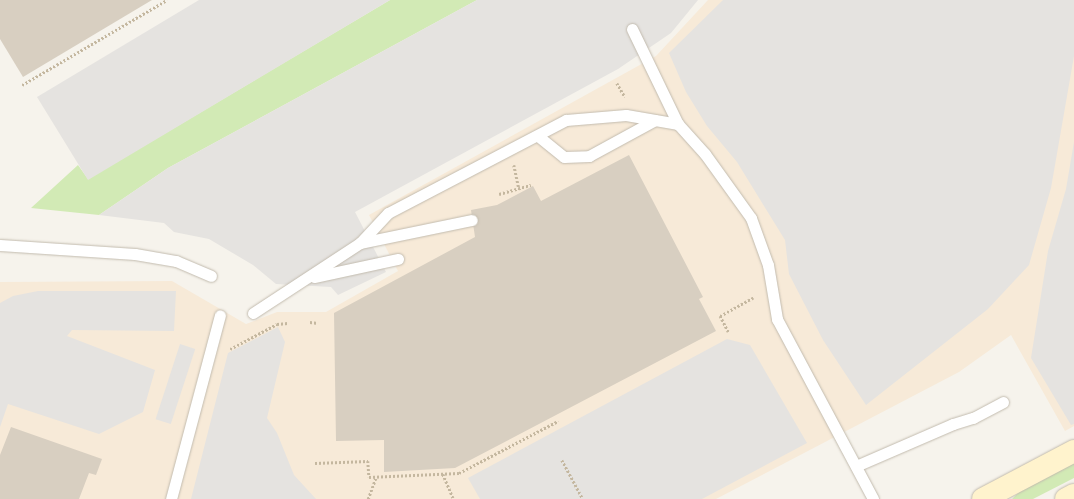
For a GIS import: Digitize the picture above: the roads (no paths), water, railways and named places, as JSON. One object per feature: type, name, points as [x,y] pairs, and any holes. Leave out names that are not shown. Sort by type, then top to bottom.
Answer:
[{"type":"main road","points":[[982,499],[1074,451]]},
{"type":"main road","points":[[1066,499],[1074,495]]},
{"type":"lane","points":[[632,30],[678,124],[705,154],[751,218],[768,265],[777,319],[873,499]]},
{"type":"lane","points":[[252,313],[360,243],[388,213],[538,136],[566,120],[626,115],[678,124]]},
{"type":"lane","points":[[538,136],[564,157],[589,156],[655,120]]},
{"type":"lane","points":[[360,243],[472,220]]},
{"type":"lane","points":[[0,245],[135,254],[176,262],[211,276]]},
{"type":"lane","points":[[308,278],[398,259]]},
{"type":"lane","points":[[171,499],[220,315]]},
{"type":"lane","points":[[856,466],[953,424],[973,418],[1003,402]]}]
